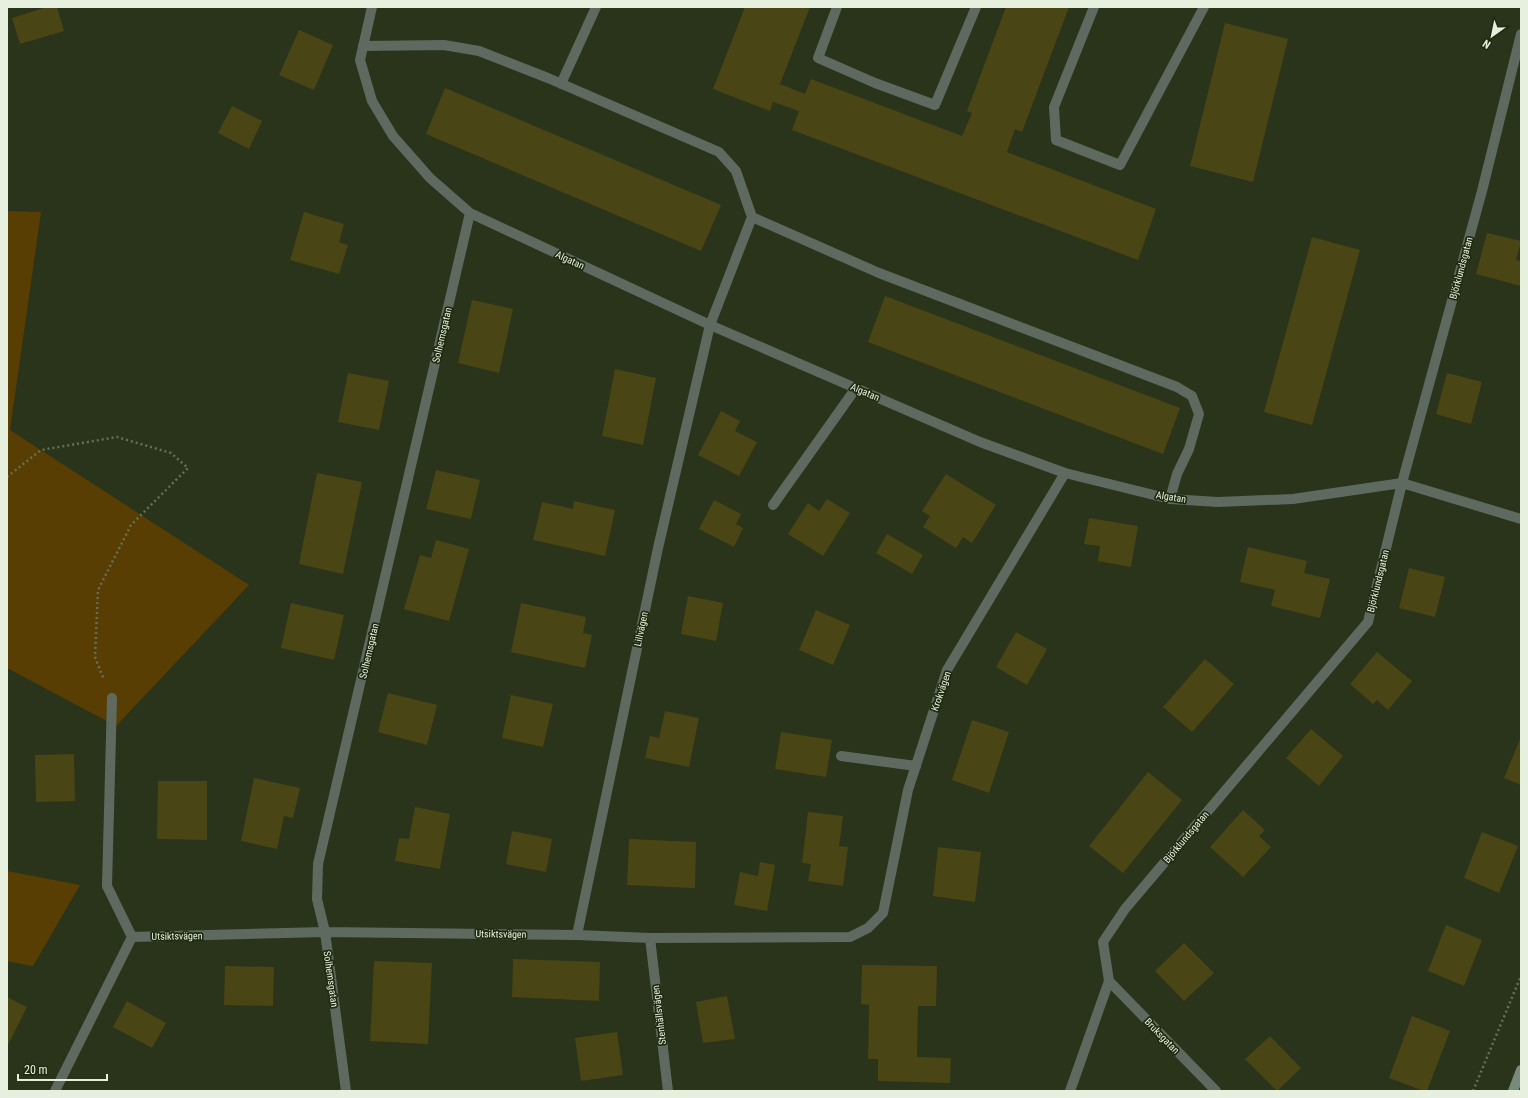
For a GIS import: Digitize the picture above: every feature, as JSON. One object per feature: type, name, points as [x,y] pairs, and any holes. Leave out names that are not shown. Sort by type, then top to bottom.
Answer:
[{"type":"street","name":"Algatan","points":[[372,7],[360,60],[372,101],[393,136],[430,178],[470,213],[710,325],[980,442],[1064,473],[1170,499],[1218,502],[1293,499],[1402,483],[1521,519]]},
{"type":"street","points":[[562,84],[596,7]]},
{"type":"street","points":[[837,7],[818,58],[875,83],[935,105],[976,7]]},
{"type":"street","points":[[1094,7],[1054,107],[1056,140],[1120,165],[1204,7]]},
{"type":"street","name":"Björklundsgatan","points":[[1070,1091],[1109,981],[1103,942],[1125,909],[1368,622],[1402,483],[1482,191],[1521,34]]},
{"type":"street","points":[[363,46],[444,45],[479,51],[562,84],[719,152],[736,171],[752,217],[879,273],[1178,387],[1192,396],[1199,414],[1189,449],[1177,474],[1170,499]]},
{"type":"street","name":"Solhemsgatan","points":[[346,1091],[325,932],[317,899],[318,864],[470,213]]},
{"type":"street","name":"Lillvägen","points":[[577,935],[656,555],[710,325],[752,217]]},
{"type":"street","points":[[773,505],[856,388]]},
{"type":"street","name":"Krokvägen","points":[[868,928],[883,912],[908,790],[947,670],[1064,473]]},
{"type":"street","points":[[55,1091],[132,937],[107,886],[112,698]]},
{"type":"street","points":[[841,756],[916,766]]},
{"type":"street","name":"Utsiktsvägen","points":[[132,937],[325,932],[577,935],[650,938],[850,937],[868,928]]},
{"type":"street","name":"Stenhällsvägen","points":[[650,938],[668,1091]]},
{"type":"street","name":"Bruksgatan","points":[[1109,981],[1216,1091]]},
{"type":"street","points":[[1513,1091],[1521,1070]]},
{"type":"path","points":[[7,477],[40,450],[117,437],[171,453],[188,468],[131,525],[98,590],[95,657],[112,698]]},
{"type":"path","points":[[1473,1091],[1521,976]]},
{"type":"shaded area","points":[[7,211],[41,212],[10,430],[249,585],[116,726],[7,668]]},
{"type":"shaded area","points":[[7,871],[80,885],[33,966],[7,961]]},
{"type":"building","points":[[47,7],[57,7],[64,31],[20,44],[12,18]]},
{"type":"building","points":[[745,7],[810,7],[780,84],[805,94],[811,79],[962,136],[972,113],[967,111],[1006,7],[1069,7],[1022,132],[1015,129],[1007,152],[1156,209],[1138,260],[792,130],[799,111],[773,102],[770,111],[713,89]]},
{"type":"building","points":[[1225,23],[1288,39],[1253,182],[1190,166]]},
{"type":"building","points":[[299,30],[333,45],[314,90],[279,75]]},
{"type":"building","points":[[445,88],[721,205],[701,251],[426,134]]},
{"type":"building","points":[[232,106],[262,121],[249,149],[218,133]]},
{"type":"building","points":[[304,212],[344,224],[339,242],[348,245],[339,274],[290,260]]},
{"type":"building","points":[[1487,233],[1521,241],[1516,260],[1521,261],[1521,286],[1476,274]]},
{"type":"building","points":[[1312,237],[1360,250],[1312,425],[1264,412]]},
{"type":"building","points":[[885,296],[1180,408],[1163,454],[868,342]]},
{"type":"building","points":[[472,300],[513,309],[499,373],[458,363]]},
{"type":"building","points":[[615,369],[656,378],[643,445],[602,436]]},
{"type":"building","points":[[348,373],[389,381],[379,430],[338,422]]},
{"type":"building","points":[[1447,373],[1482,382],[1471,424],[1436,414]]},
{"type":"building","points":[[721,411],[740,421],[735,431],[757,442],[739,476],[698,455]]},
{"type":"building","points":[[436,470],[480,480],[471,519],[426,509]]},
{"type":"building","points":[[317,473],[362,482],[343,574],[299,564]]},
{"type":"building","points":[[946,474],[996,505],[972,543],[963,537],[956,548],[923,527],[930,516],[922,511]]},
{"type":"building","points":[[827,499],[850,513],[823,556],[788,534],[808,503],[819,511]]},
{"type":"building","points":[[714,500],[741,514],[736,524],[743,528],[734,547],[699,529]]},
{"type":"building","points":[[574,501],[615,510],[605,556],[533,540],[542,502],[573,509]]},
{"type":"building","points":[[1089,518],[1138,526],[1131,567],[1098,561],[1100,546],[1084,544]]},
{"type":"building","points":[[887,534],[923,555],[912,574],[876,553]]},
{"type":"building","points":[[436,540],[469,549],[449,621],[404,609],[420,555],[431,558]]},
{"type":"building","points":[[1248,547],[1307,561],[1304,573],[1330,579],[1320,618],[1271,606],[1275,590],[1240,582]]},
{"type":"building","points":[[1409,568],[1445,577],[1435,617],[1399,608]]},
{"type":"building","points":[[688,596],[723,603],[716,641],[681,634]]},
{"type":"building","points":[[291,603],[344,615],[334,660],[281,648]]},
{"type":"building","points":[[521,603],[586,617],[583,633],[592,635],[585,668],[511,652]]},
{"type":"building","points":[[816,610],[850,625],[833,665],[799,650]]},
{"type":"building","points":[[1016,632],[1047,649],[1027,685],[996,667]]},
{"type":"building","points":[[1377,652],[1412,681],[1388,710],[1377,700],[1373,704],[1350,684]]},
{"type":"building","points":[[1205,659],[1234,684],[1192,732],[1163,707]]},
{"type":"building","points":[[388,693],[437,705],[427,745],[378,732]]},
{"type":"building","points":[[511,695],[553,704],[543,747],[502,738]]},
{"type":"building","points":[[665,711],[699,718],[689,767],[645,758],[650,736],[659,738]]},
{"type":"building","points":[[972,720],[1009,732],[989,793],[952,780]]},
{"type":"building","points":[[1311,729],[1343,756],[1319,786],[1286,758]]},
{"type":"building","points":[[781,732],[832,740],[826,777],[775,769]]},
{"type":"building","points":[[1521,737],[1521,785],[1504,778]]},
{"type":"building","points":[[74,754],[75,801],[36,802],[35,755]]},
{"type":"building","points":[[1148,772],[1182,800],[1123,873],[1089,846]]},
{"type":"building","points":[[254,778],[300,788],[293,818],[284,816],[277,849],[241,841]]},
{"type":"building","points":[[158,781],[207,781],[207,840],[157,839]]},
{"type":"building","points":[[415,807],[450,814],[440,869],[395,861],[399,838],[409,839]]},
{"type":"building","points":[[1243,810],[1265,830],[1259,836],[1271,847],[1243,877],[1210,847]]},
{"type":"building","points":[[808,812],[843,816],[839,846],[848,847],[843,886],[808,881],[811,864],[802,863]]},
{"type":"building","points":[[512,831],[552,839],[546,872],[506,864]]},
{"type":"building","points":[[1482,832],[1518,846],[1499,893],[1464,878]]},
{"type":"building","points":[[629,839],[696,842],[695,888],[627,885]]},
{"type":"building","points":[[938,847],[981,852],[975,902],[933,896]]},
{"type":"building","points":[[760,862],[775,865],[767,911],[734,905],[740,872],[758,876]]},
{"type":"building","points":[[1446,925],[1482,940],[1464,986],[1428,971]]},
{"type":"building","points":[[1184,943],[1214,973],[1184,1001],[1155,971]]},
{"type":"building","points":[[513,959],[600,962],[599,1001],[512,997]]},
{"type":"building","points":[[374,961],[432,963],[428,1044],[370,1041]]},
{"type":"building","points":[[862,965],[937,966],[936,1006],[918,1006],[917,1057],[951,1058],[950,1083],[878,1081],[878,1059],[868,1059],[869,1005],[861,1004]]},
{"type":"building","points":[[225,966],[274,967],[273,1006],[224,1005]]},
{"type":"building","points":[[727,996],[735,1039],[703,1043],[696,1002]]},
{"type":"building","points":[[7,997],[27,1007],[7,1047]]},
{"type":"building","points":[[127,1001],[166,1023],[152,1048],[113,1027]]},
{"type":"building","points":[[1412,1016],[1450,1031],[1427,1091],[1389,1078]]},
{"type":"building","points":[[617,1032],[623,1075],[581,1081],[575,1038]]},
{"type":"building","points":[[1270,1036],[1301,1068],[1277,1091],[1245,1059]]}]
